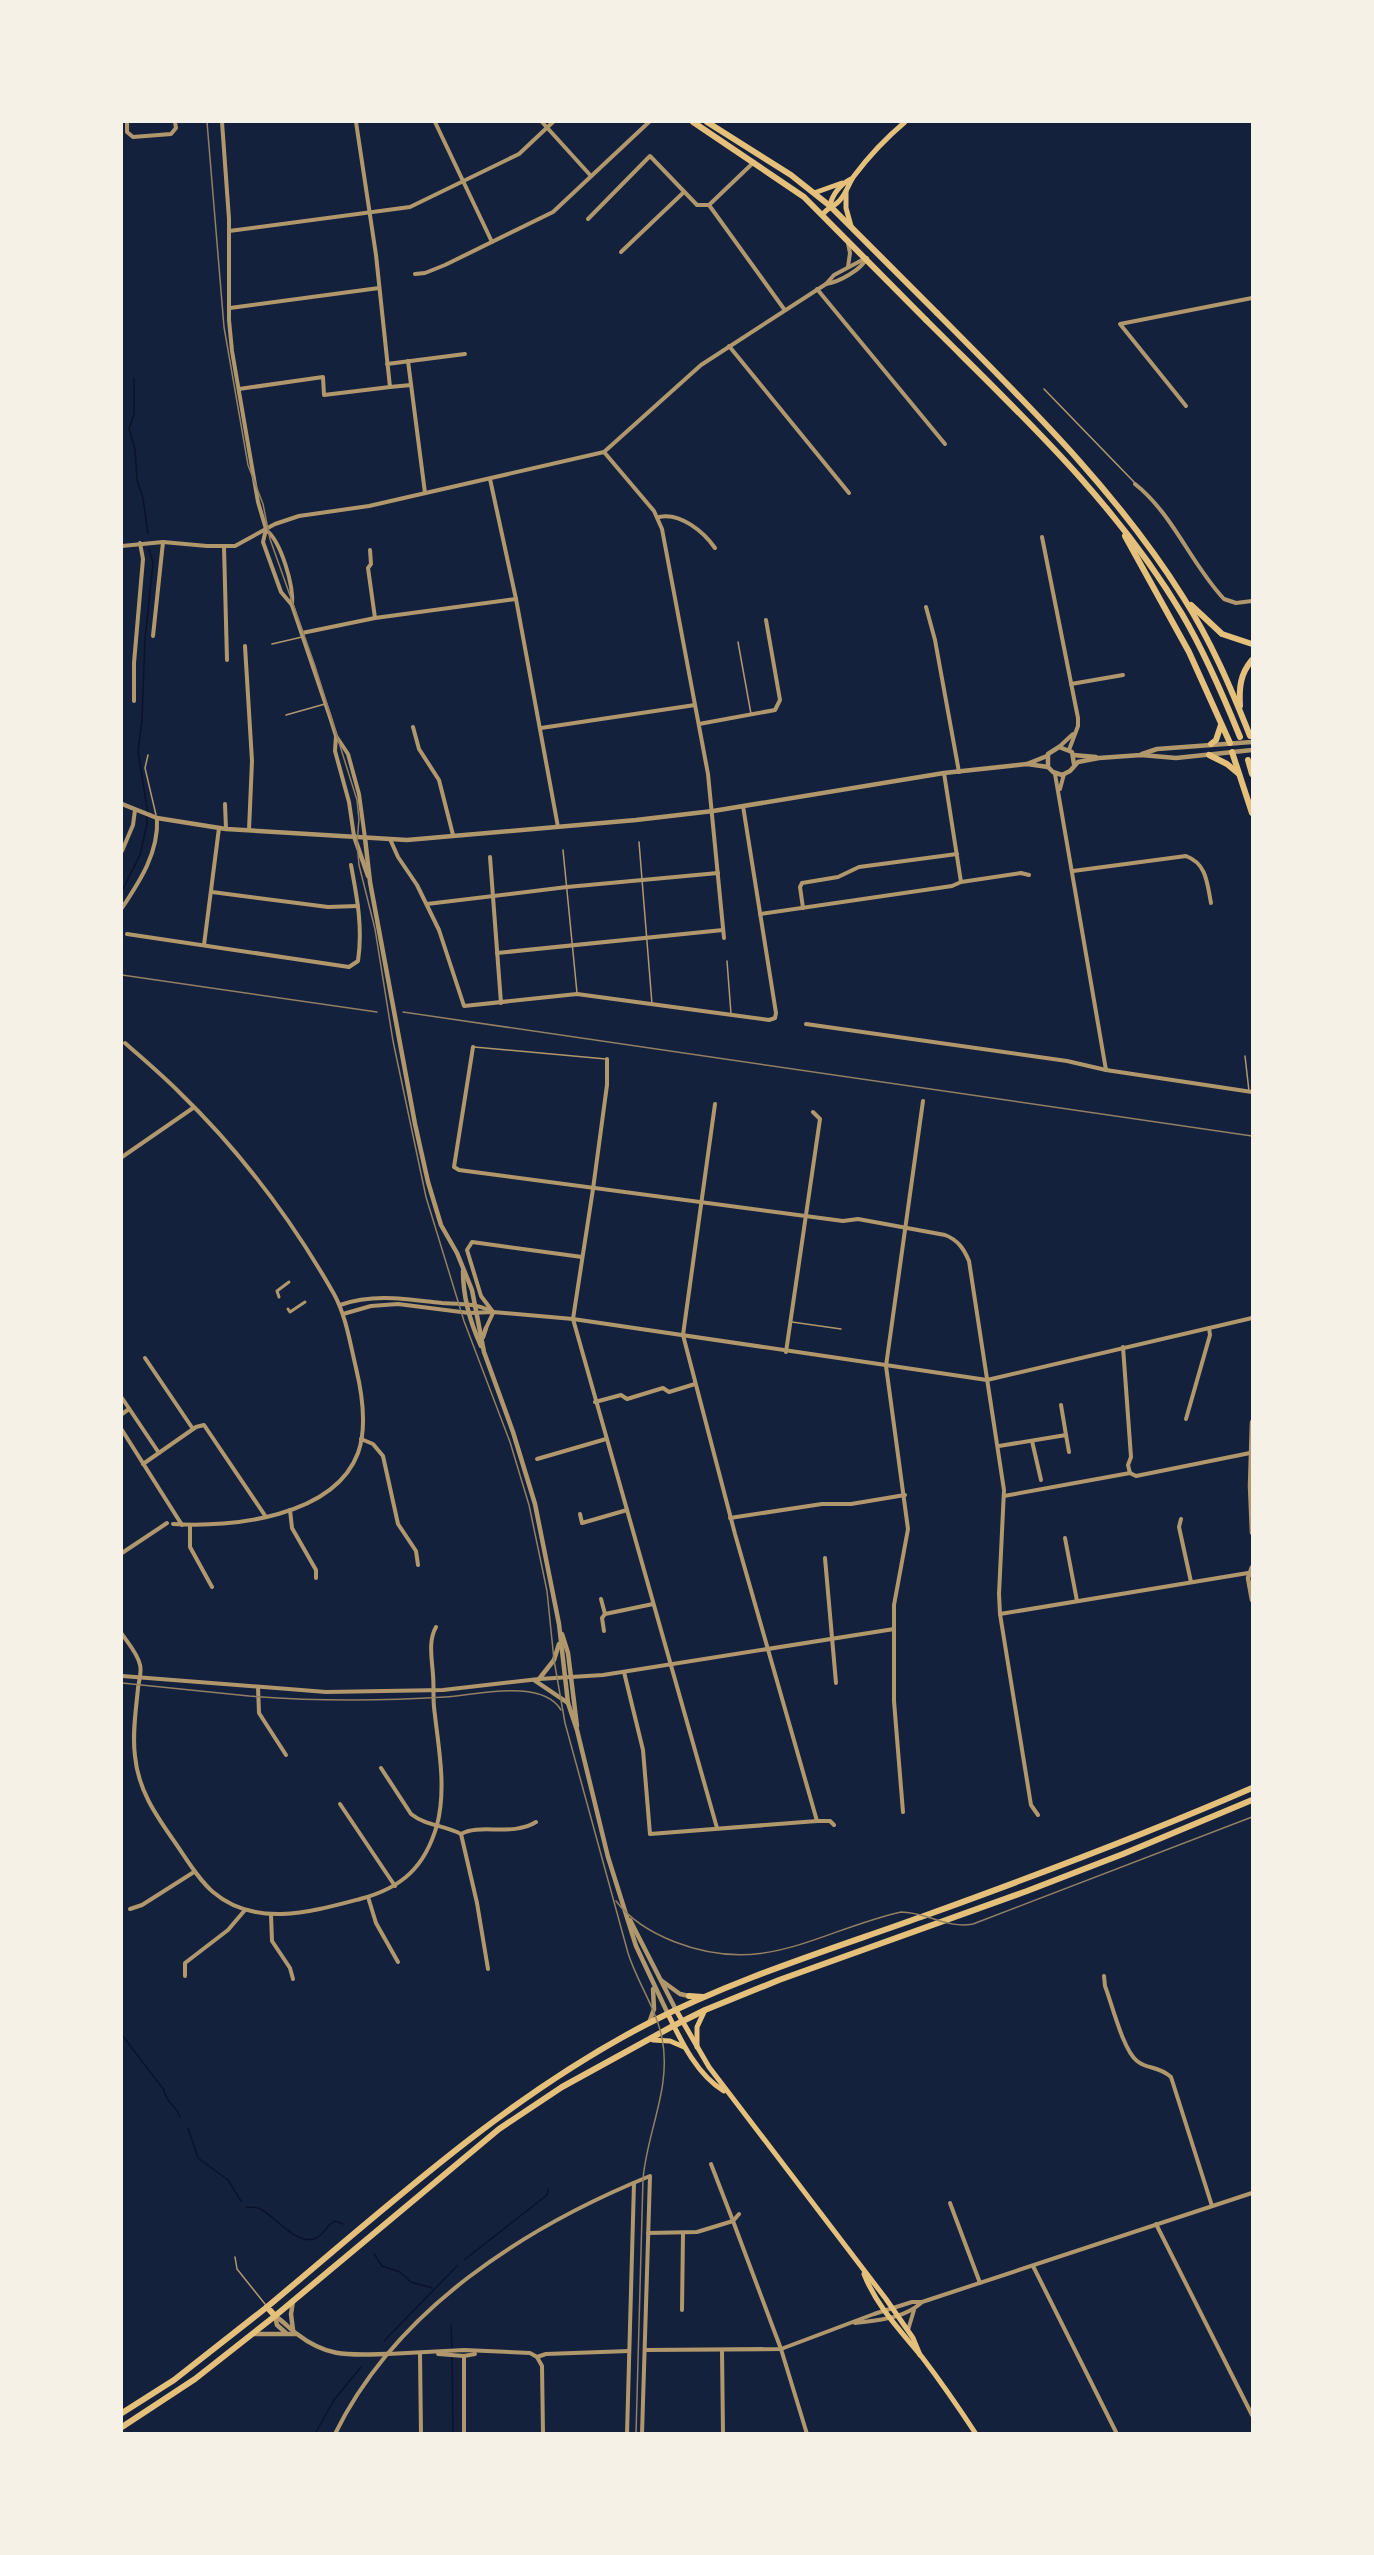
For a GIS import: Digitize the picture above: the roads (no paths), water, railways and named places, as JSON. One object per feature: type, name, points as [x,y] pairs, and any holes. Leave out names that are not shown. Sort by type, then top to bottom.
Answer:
[{"type":"main road","points":[[693,122],[793,188],[823,214],[1041,435],[1113,514],[1183,615],[1213,675],[1235,741]]},
{"type":"main road","points":[[707,122],[774,163],[830,206],[1076,456],[1132,523],[1184,598],[1218,661],[1251,739]]},
{"type":"main road","points":[[823,214],[830,206],[836,204],[846,191],[851,179],[880,145],[905,122]]},
{"type":"main road","points":[[814,193],[851,179]]},
{"type":"main road","points":[[830,206],[831,199],[844,183]]},
{"type":"main road","points":[[846,191],[846,208],[852,227]]},
{"type":"main road","points":[[867,258],[874,250]]},
{"type":"main road","points":[[1113,514],[1189,652],[1221,724],[1235,741]]},
{"type":"main road","points":[[1184,598],[1222,634],[1252,644]]},
{"type":"main road","points":[[1240,712],[1240,683],[1243,673],[1252,660]]},
{"type":"main road","points":[[1211,744],[1216,740],[1221,724]]},
{"type":"main road","points":[[1235,752],[1239,774],[1252,813]]},
{"type":"main road","points":[[1209,755],[1227,764],[1239,774]]},
{"type":"main road","points":[[1248,760],[1252,774]]},
{"type":"main road","points":[[122,2413],[174,2380],[267,2307],[481,2130],[573,2066],[649,2023],[704,1997],[1050,1870],[1252,1788]]},
{"type":"main road","points":[[122,2427],[188,2384],[254,2334],[487,2138],[554,2091],[705,2010],[779,1980],[1112,1858],[1252,1800]]},
{"type":"main road","points":[[688,1996],[704,1997]]},
{"type":"main road","points":[[676,2010],[697,2049],[728,2093],[898,2316],[908,2330],[920,2355]]},
{"type":"main road","points":[[697,2049],[697,2028],[705,2010]]},
{"type":"main road","points":[[668,2014],[686,2048],[706,2077],[728,2093]]},
{"type":"main road","points":[[638,2045],[653,2040],[670,2041],[686,2048]]},
{"type":"main road","points":[[862,2269],[883,2311],[920,2355],[976,2433]]},
{"type":"main road","points":[[267,2307],[275,2316]]},
{"type":"street","points":[[127,122],[127,132],[133,137],[171,134],[176,128],[175,122]]},
{"type":"street","points":[[222,122],[229,231],[230,335],[258,502],[266,529],[273,536],[293,590],[292,605]]},
{"type":"street","points":[[356,122],[370,213],[390,387]]},
{"type":"street","points":[[435,122],[492,242]]},
{"type":"street","points":[[542,122],[591,176]]},
{"type":"street","points":[[229,231],[410,207],[519,154],[552,122]]},
{"type":"street","points":[[415,274],[425,273],[554,212],[649,122]]},
{"type":"street","points":[[588,219],[650,156],[697,205],[709,204],[754,162]]},
{"type":"street","points":[[621,252],[684,192]]},
{"type":"street","points":[[709,204],[784,309]]},
{"type":"street","points":[[846,237],[849,246],[848,267]]},
{"type":"street","points":[[122,546],[142,542],[224,547],[238,545],[266,529],[299,516],[369,506],[604,453],[680,383],[729,346],[826,284],[848,267],[867,258]]},
{"type":"street","points":[[826,284],[834,283],[863,265],[867,258]]},
{"type":"street","points":[[230,308],[379,288]]},
{"type":"street","points":[[817,289],[945,444]]},
{"type":"street","points":[[1186,406],[1120,324],[1252,298]]},
{"type":"street","points":[[729,346],[849,493]]},
{"type":"street","points":[[387,364],[465,354]]},
{"type":"street","points":[[408,362],[425,493]]},
{"type":"street","points":[[239,389],[323,377],[324,395],[411,385]]},
{"type":"street","points":[[604,453],[658,518],[696,705],[713,811],[724,938]]},
{"type":"street","points":[[490,479],[516,599],[558,827]]},
{"type":"street","points":[[1135,484],[1146,492],[1159,508],[1224,599],[1236,603],[1252,600]]},
{"type":"street","points":[[658,518],[675,517],[687,523],[708,538],[715,548]]},
{"type":"street","points":[[266,529],[263,542],[281,592],[292,605],[336,736],[348,754],[359,794],[370,882],[428,1182],[441,1225],[469,1280],[478,1314],[484,1352]]},
{"type":"street","points":[[1042,537],[1078,722],[1069,750]]},
{"type":"street","points":[[134,701],[134,663],[143,559],[142,542]]},
{"type":"street","points":[[153,636],[163,542]]},
{"type":"street","points":[[224,547],[227,660]]},
{"type":"street","points":[[370,550],[371,564],[368,567],[375,618]]},
{"type":"street","points":[[303,635],[375,618],[516,599]]},
{"type":"street","points":[[926,607],[935,640],[959,772]]},
{"type":"street","points":[[699,724],[775,710],[780,704],[766,620]]},
{"type":"street","points":[[245,646],[252,761],[249,830]]},
{"type":"street","points":[[1071,684],[1123,675]]},
{"type":"street","points":[[541,728],[696,705]]},
{"type":"street","points":[[413,727],[419,749],[439,780],[453,835]]},
{"type":"street","points":[[1027,764],[1047,756],[1074,734]]},
{"type":"street","points":[[336,736],[335,751],[349,802],[354,836],[370,882]]},
{"type":"street","points":[[1059,790],[1064,774],[1074,765],[1099,758],[1251,739]]},
{"type":"street","points":[[1235,741],[1235,752]]},
{"type":"street","points":[[1059,747],[1069,750],[1073,755],[1074,765]]},
{"type":"street","points":[[1141,754],[1161,758],[1252,750]]},
{"type":"street","points":[[1073,755],[1099,758]]},
{"type":"street","points":[[1047,756],[1048,767]]},
{"type":"street","points":[[122,804],[157,818],[226,829],[390,839],[558,827],[713,811],[959,772],[1027,764],[1048,767],[1055,774],[1059,790],[1107,1070]]},
{"type":"street","points":[[944,774],[961,882]]},
{"type":"street","points":[[1055,774],[1064,774]]},
{"type":"street","points":[[225,804],[226,829]]},
{"type":"street","points":[[390,839],[427,904],[445,947],[462,1006],[578,994],[769,1020],[775,1018],[776,1013],[743,806]]},
{"type":"street","points":[[122,851],[134,825],[135,810]]},
{"type":"street","points":[[122,908],[149,860],[155,844],[157,818]]},
{"type":"street","points":[[204,945],[219,828]]},
{"type":"street","points":[[803,909],[800,887],[802,883],[838,877],[859,867],[957,854]]},
{"type":"street","points":[[1073,871],[1186,856],[1197,860],[1204,869],[1210,903]]},
{"type":"street","points":[[490,857],[501,1002]]},
{"type":"street","points":[[127,934],[344,967],[354,965],[358,961],[361,938],[351,865]]},
{"type":"street","points":[[427,904],[567,887],[718,873]]},
{"type":"street","points":[[760,914],[952,886],[961,882],[1021,873],[1029,875]]},
{"type":"street","points":[[212,892],[328,907],[358,906]]},
{"type":"street","points":[[497,953],[723,930]]},
{"type":"street","points":[[806,1024],[1067,1061],[1107,1070],[1251,1092]]},
{"type":"street","points":[[125,1043],[181,1093],[223,1138],[267,1190],[297,1235],[343,1314],[358,1377],[362,1417],[358,1453],[349,1469],[335,1484],[315,1499],[266,1517],[225,1524],[173,1524]]},
{"type":"street","points":[[473,1047],[454,1167],[459,1170],[843,1221],[858,1219],[903,1226],[906,1229],[953,1238],[966,1254],[999,1446],[1004,1496],[1000,1614],[1031,1804],[1038,1815]]},
{"type":"street","points":[[607,1059],[607,1085],[573,1319],[717,1828]]},
{"type":"street","points":[[903,1812],[894,1701],[894,1605],[908,1528],[886,1366],[923,1101]]},
{"type":"street","points":[[715,1104],[683,1335],[730,1518],[817,1821]]},
{"type":"street","points":[[122,1157],[194,1108]]},
{"type":"street","points":[[786,1352],[820,1119],[813,1112]]},
{"type":"street","points":[[493,1312],[481,1296],[467,1248],[472,1242],[582,1257]]},
{"type":"street","points":[[463,1271],[466,1304],[533,1497],[561,1632],[568,1653],[577,1730]]},
{"type":"street","points":[[279,1297],[278,1291],[289,1282]]},
{"type":"street","points":[[339,1305],[367,1298],[384,1297],[476,1305],[493,1312]]},
{"type":"street","points":[[288,1309],[290,1312],[305,1302]]},
{"type":"street","points":[[343,1314],[383,1304],[404,1304],[478,1314],[493,1312],[573,1319],[987,1380],[1252,1318]]},
{"type":"street","points":[[482,1340],[493,1312]]},
{"type":"street","points":[[1186,1419],[1210,1335],[1209,1328]]},
{"type":"street","points":[[1123,1347],[1131,1458],[1128,1465],[1130,1473]]},
{"type":"street","points":[[145,1358],[193,1429]]},
{"type":"street","points":[[595,1402],[621,1395],[627,1399],[663,1388],[669,1392],[695,1384]]},
{"type":"street","points":[[122,1398],[159,1453]]},
{"type":"street","points":[[1061,1405],[1069,1452]]},
{"type":"street","points":[[122,1414],[129,1409]]},
{"type":"street","points":[[1252,1422],[1250,1453],[1252,1533]]},
{"type":"street","points":[[143,1464],[193,1429],[204,1425],[266,1517]]},
{"type":"street","points":[[122,1431],[182,1525]]},
{"type":"street","points":[[999,1446],[1066,1435]]},
{"type":"street","points":[[361,1439],[373,1444],[383,1456],[398,1524],[416,1551],[418,1565]]},
{"type":"street","points":[[537,1459],[606,1439]]},
{"type":"street","points":[[1032,1441],[1041,1480]]},
{"type":"street","points":[[1004,1496],[1130,1473],[1136,1476],[1250,1453]]},
{"type":"street","points":[[730,1518],[822,1504],[851,1504],[905,1495]]},
{"type":"street","points":[[290,1510],[292,1528],[316,1570],[316,1578]]},
{"type":"street","points":[[580,1514],[582,1523],[627,1510]]},
{"type":"street","points":[[1181,1519],[1179,1527],[1191,1582]]},
{"type":"street","points":[[122,1553],[166,1523]]},
{"type":"street","points":[[190,1525],[190,1547],[212,1587]]},
{"type":"street","points":[[1065,1538],[1077,1601]]},
{"type":"street","points":[[825,1558],[836,1683]]},
{"type":"street","points":[[1252,1567],[1248,1573],[1252,1600]]},
{"type":"street","points":[[1000,1614],[1248,1573]]},
{"type":"street","points":[[601,1599],[605,1614],[602,1618],[604,1630]]},
{"type":"street","points":[[605,1614],[653,1604]]},
{"type":"street","points":[[122,1634],[140,1662],[134,1745],[138,1776],[155,1814],[194,1872],[212,1891],[245,1910],[270,1915],[311,1911],[368,1897],[395,1886],[424,1858],[437,1824],[441,1781],[431,1641],[436,1626]]},
{"type":"street","points":[[122,1676],[342,1692],[434,1690],[624,1672],[894,1629]]},
{"type":"street","points":[[537,1680],[554,1660],[561,1632]]},
{"type":"street","points":[[560,1642],[568,1703],[577,1730],[605,1846],[636,1946],[668,2014]]},
{"type":"street","points":[[624,1672],[644,1750],[650,1834],[817,1821],[830,1821],[834,1826]]},
{"type":"street","points":[[537,1680],[568,1703]]},
{"type":"street","points":[[258,1687],[259,1713],[286,1755]]},
{"type":"street","points":[[381,1768],[411,1814],[422,1822],[437,1824],[461,1834],[471,1830],[523,1829],[536,1822]]},
{"type":"street","points":[[340,1804],[395,1886]]},
{"type":"street","points":[[461,1834],[477,1903],[488,1969]]},
{"type":"street","points":[[130,1909],[142,1905],[194,1872]]},
{"type":"street","points":[[368,1897],[376,1923],[399,1962]]},
{"type":"street","points":[[185,1976],[184,1963],[228,1930],[245,1910]]},
{"type":"street","points":[[270,1915],[272,1941],[290,1968],[293,1979]]},
{"type":"street","points":[[628,1917],[637,1929],[659,1979],[676,2010]]},
{"type":"street","points":[[1104,1976],[1105,1986],[1131,2055],[1145,2066],[1162,2069],[1174,2085],[1212,2206]]},
{"type":"street","points":[[659,1979],[680,1994],[688,1996]]},
{"type":"street","points":[[649,2023],[654,2009],[652,1983]]},
{"type":"street","points":[[711,2164],[780,2349],[807,2433]]},
{"type":"street","points":[[334,2433],[358,2391],[387,2354],[462,2283],[495,2258],[569,2213],[650,2176],[642,2433]]},
{"type":"street","points":[[627,2433],[634,2183]]},
{"type":"street","points":[[854,2323],[861,2318],[912,2302],[922,2302],[1252,2193]]},
{"type":"street","points":[[950,2203],[980,2283]]},
{"type":"street","points":[[648,2233],[683,2234],[714,2228],[733,2221],[739,2214]]},
{"type":"street","points":[[1156,2224],[1252,2415]]},
{"type":"street","points":[[682,2310],[683,2234]]},
{"type":"street","points":[[1033,2266],[1117,2433]]},
{"type":"street","points":[[293,2301],[291,2313],[295,2332]]},
{"type":"street","points":[[908,2330],[914,2310],[922,2302]]},
{"type":"street","points":[[645,2350],[780,2349],[854,2323],[898,2316],[914,2310]]},
{"type":"street","points":[[275,2316],[321,2349],[338,2355],[530,2353],[537,2357],[542,2366],[543,2433]]},
{"type":"street","points":[[275,2316],[277,2325],[286,2333]]},
{"type":"street","points":[[254,2334],[295,2332]]},
{"type":"street","points":[[537,2357],[546,2354],[629,2350]]},
{"type":"street","points":[[722,2350],[723,2433]]},
{"type":"street","points":[[458,2353],[464,2356],[479,2353]]},
{"type":"street","points":[[420,2354],[421,2433]]},
{"type":"street","points":[[464,2356],[464,2433]]},
{"type":"lane","points":[[1044,389],[1135,484]]},
{"type":"lane","points":[[272,644],[303,635]]},
{"type":"lane","points":[[738,642],[751,715]]},
{"type":"lane","points":[[286,715],[326,704]]},
{"type":"lane","points":[[148,755],[145,768],[157,818]]},
{"type":"lane","points":[[639,842],[652,1005]]},
{"type":"lane","points":[[563,850],[578,994]]},
{"type":"lane","points":[[727,961],[731,1015]]},
{"type":"lane","points":[[473,1047],[607,1059]]},
{"type":"lane","points":[[1245,1056],[1251,1092]]},
{"type":"lane","points":[[791,1322],[841,1329]]},
{"type":"lane","points":[[235,2257],[237,2269],[267,2307]]},
{"type":"waterway","points":[[134,378],[134,414],[129,429],[135,449],[137,480],[143,498],[148,534]]},
{"type":"waterway","points":[[122,891],[140,855],[147,824],[147,808],[138,751],[142,720],[145,639],[153,563],[149,549]]},
{"type":"waterway","points":[[122,2035],[164,2090],[166,2097],[180,2117]]},
{"type":"waterway","points":[[188,2128],[198,2158],[228,2180],[241,2201]]},
{"type":"waterway","points":[[464,2260],[547,2195],[548,2189]]},
{"type":"waterway","points":[[246,2207],[255,2207],[266,2212],[293,2234],[307,2240],[317,2238],[335,2221],[343,2224]]},
{"type":"waterway","points":[[374,2254],[382,2266],[400,2272],[411,2282],[432,2288]]},
{"type":"waterway","points":[[384,2341],[457,2266]]},
{"type":"waterway","points":[[451,2325],[452,2351]]},
{"type":"waterway","points":[[452,2356],[453,2434]]},
{"type":"waterway","points":[[315,2434],[334,2400],[361,2367]]},
{"type":"tram line","points":[[207,122],[224,327],[248,465],[263,504],[270,539],[315,666],[357,800],[359,865],[375,929],[393,1041],[426,1197],[464,1321],[510,1442],[529,1505],[547,1591],[554,1660],[565,1723],[628,1953],[662,2038],[664,2074],[643,2179],[636,2434]]},
{"type":"tram line","points":[[122,1683],[249,1696],[322,1700],[445,1697],[524,1691],[552,1700],[561,1710]]},
{"type":"tram line","points":[[616,1901],[642,1926],[675,1942],[707,1952],[737,1955],[764,1953],[791,1947],[901,1912],[954,1924],[973,1924],[1252,1817]]},
{"type":"railway","points":[[122,975],[377,1012]]},
{"type":"railway","points":[[403,1012],[1252,1136]]}]
